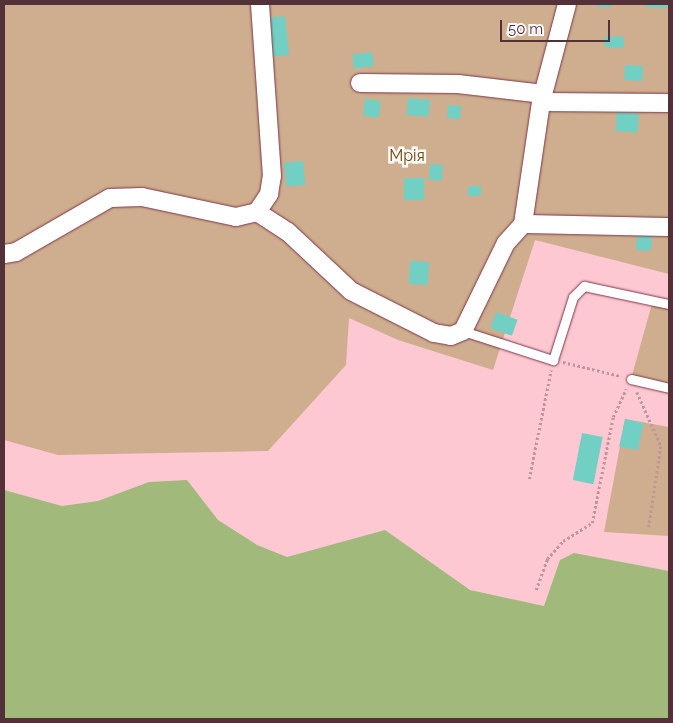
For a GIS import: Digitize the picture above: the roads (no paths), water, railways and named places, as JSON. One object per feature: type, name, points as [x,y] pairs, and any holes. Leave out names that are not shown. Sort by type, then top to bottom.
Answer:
[{"type":"street","points":[[4,254],[16,252],[110,198],[142,197],[236,217],[257,212],[269,194],[272,169],[260,4]]},
{"type":"street","points":[[257,212],[288,232],[351,291],[434,333],[451,336],[463,331],[506,243],[522,224],[542,98],[567,4]]},
{"type":"street","points":[[360,83],[458,84],[542,98],[669,104]]},
{"type":"street","points":[[522,224],[669,227]]},
{"type":"lane","points":[[463,331],[553,360],[572,296],[584,286],[669,304]]},
{"type":"lane","points":[[631,378],[669,388]]},
{"type":"park label","name":"Мрія","points":[[407,156]]}]
